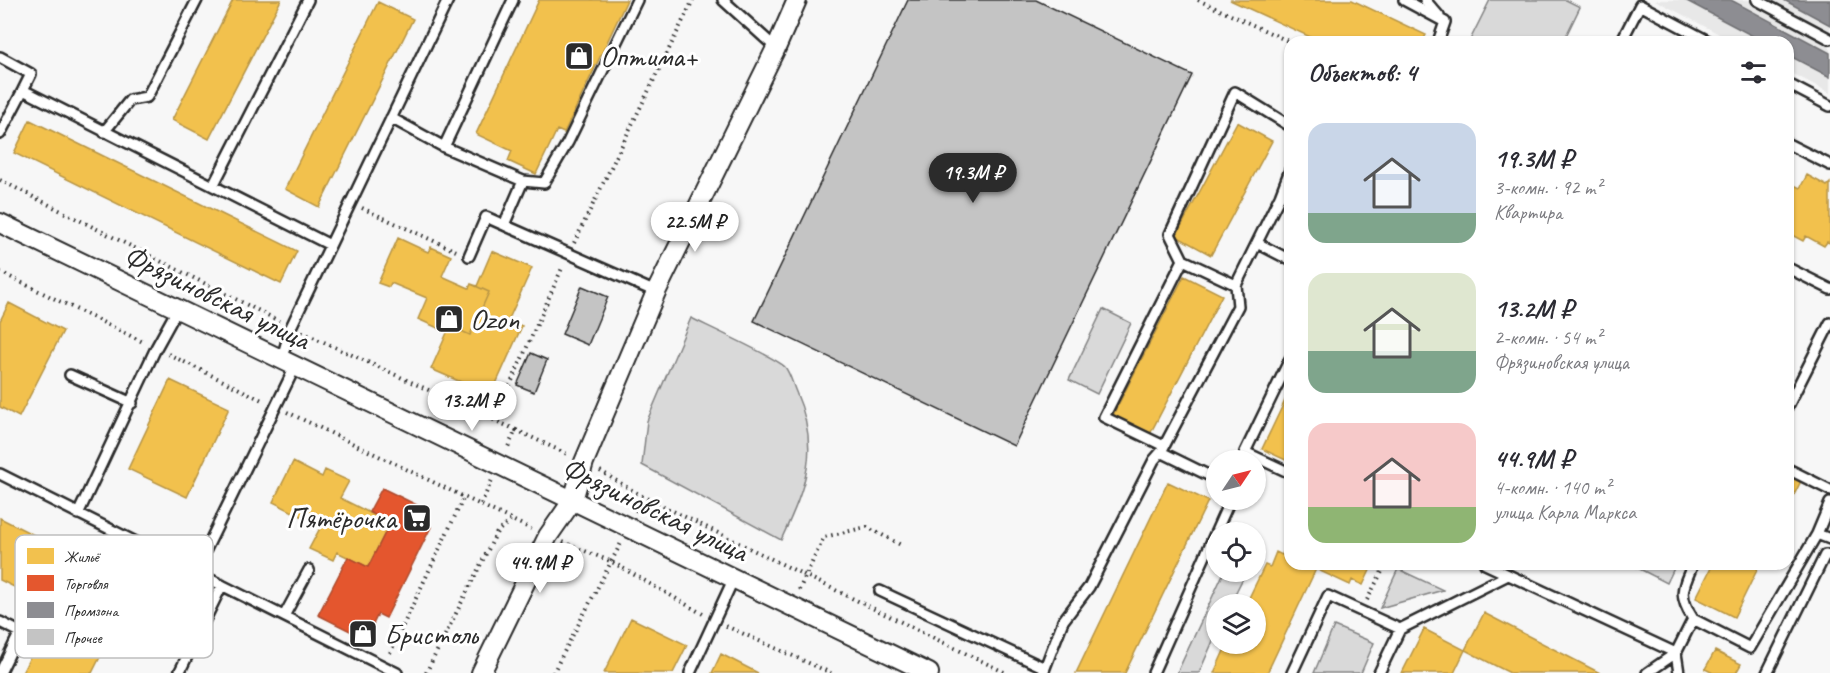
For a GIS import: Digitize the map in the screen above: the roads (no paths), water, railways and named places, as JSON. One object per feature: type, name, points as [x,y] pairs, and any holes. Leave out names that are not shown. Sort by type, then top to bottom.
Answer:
[{"type":"street","points":[[481,673],[548,536],[573,500],[584,462],[656,292],[776,48],[796,0]]},
{"type":"street","name":"Фрязиновская улица","points":[[2,228],[630,526],[733,580],[928,673]]},
{"type":"lane","points":[[104,132],[130,100],[147,97],[197,0]]},
{"type":"lane","points":[[213,186],[308,0]]},
{"type":"lane","points":[[213,536],[277,408],[288,364],[291,327],[448,0]]},
{"type":"lane","points":[[444,147],[513,0]]},
{"type":"lane","points":[[391,118],[444,147],[523,182],[544,183],[568,142],[637,0]]},
{"type":"lane","points":[[723,0],[776,48]]},
{"type":"lane","points":[[1404,0],[1445,22]]},
{"type":"lane","points":[[1425,0],[1445,22]]},
{"type":"lane","points":[[1757,0],[1830,39]]},
{"type":"lane","points":[[1624,36],[1640,5],[1699,36]]},
{"type":"lane","points":[[1440,36],[1445,22]]},
{"type":"lane","points":[[0,57],[31,74],[0,134]]},
{"type":"lane","points":[[1794,87],[1830,106]]},
{"type":"lane","points":[[23,90],[330,245]]},
{"type":"lane","points":[[1236,285],[1183,260],[1170,234],[1235,92],[1284,122]]},
{"type":"lane","points":[[1794,147],[1830,165]]},
{"type":"lane","points":[[504,225],[523,182]]},
{"type":"lane","points":[[880,591],[1043,670],[1064,621],[1089,587],[1154,460],[1163,449],[1238,306],[1236,285],[1284,186]]},
{"type":"lane","points":[[1280,196],[1284,198]]},
{"type":"lane","points":[[469,256],[486,217],[656,292]]},
{"type":"lane","points":[[1257,243],[1284,257]]},
{"type":"lane","points":[[1183,260],[1104,417],[1206,473]]},
{"type":"lane","points":[[1794,271],[1830,289]]},
{"type":"lane","points":[[78,514],[156,348],[177,310]]},
{"type":"lane","points":[[1794,394],[1830,323]]},
{"type":"lane","points":[[1284,371],[1245,452],[1284,470]]},
{"type":"lane","points":[[70,375],[132,403]]},
{"type":"lane","points":[[1794,472],[1830,490]]},
{"type":"lane","points":[[0,474],[120,535]]},
{"type":"lane","points":[[1690,570],[1682,589],[1683,603],[1693,620],[1750,648],[1817,534],[1830,503]]},
{"type":"lane","points":[[1153,673],[1226,510]]},
{"type":"lane","points":[[1817,534],[1830,540]]},
{"type":"lane","points":[[1767,673],[1825,555],[1830,555]]},
{"type":"lane","points":[[284,616],[309,570]]},
{"type":"lane","points":[[1498,570],[1676,653]]},
{"type":"lane","points":[[1379,673],[1400,629],[1508,575]]},
{"type":"lane","points":[[690,673],[733,580]]},
{"type":"lane","points":[[213,581],[397,673]]},
{"type":"lane","points":[[213,603],[222,585]]},
{"type":"lane","points":[[1292,673],[1328,596],[1400,629]]},
{"type":"lane","points":[[1647,673],[1676,653],[1693,620]]},
{"type":"lane","points":[[0,622],[15,630]]},
{"type":"lane","points":[[0,673],[15,642]]},
{"type":"lane","points":[[1676,653],[1679,673]]},
{"type":"lane","points":[[179,673],[186,658]]},
{"type":"place","name":"Оптима+","points":[[579,56]]},
{"type":"place","name":"Ozon","points":[[449,319]]},
{"type":"place","name":"Пятёрочка","points":[[417,518]]},
{"type":"place","name":"Бристоль","points":[[363,634]]}]
